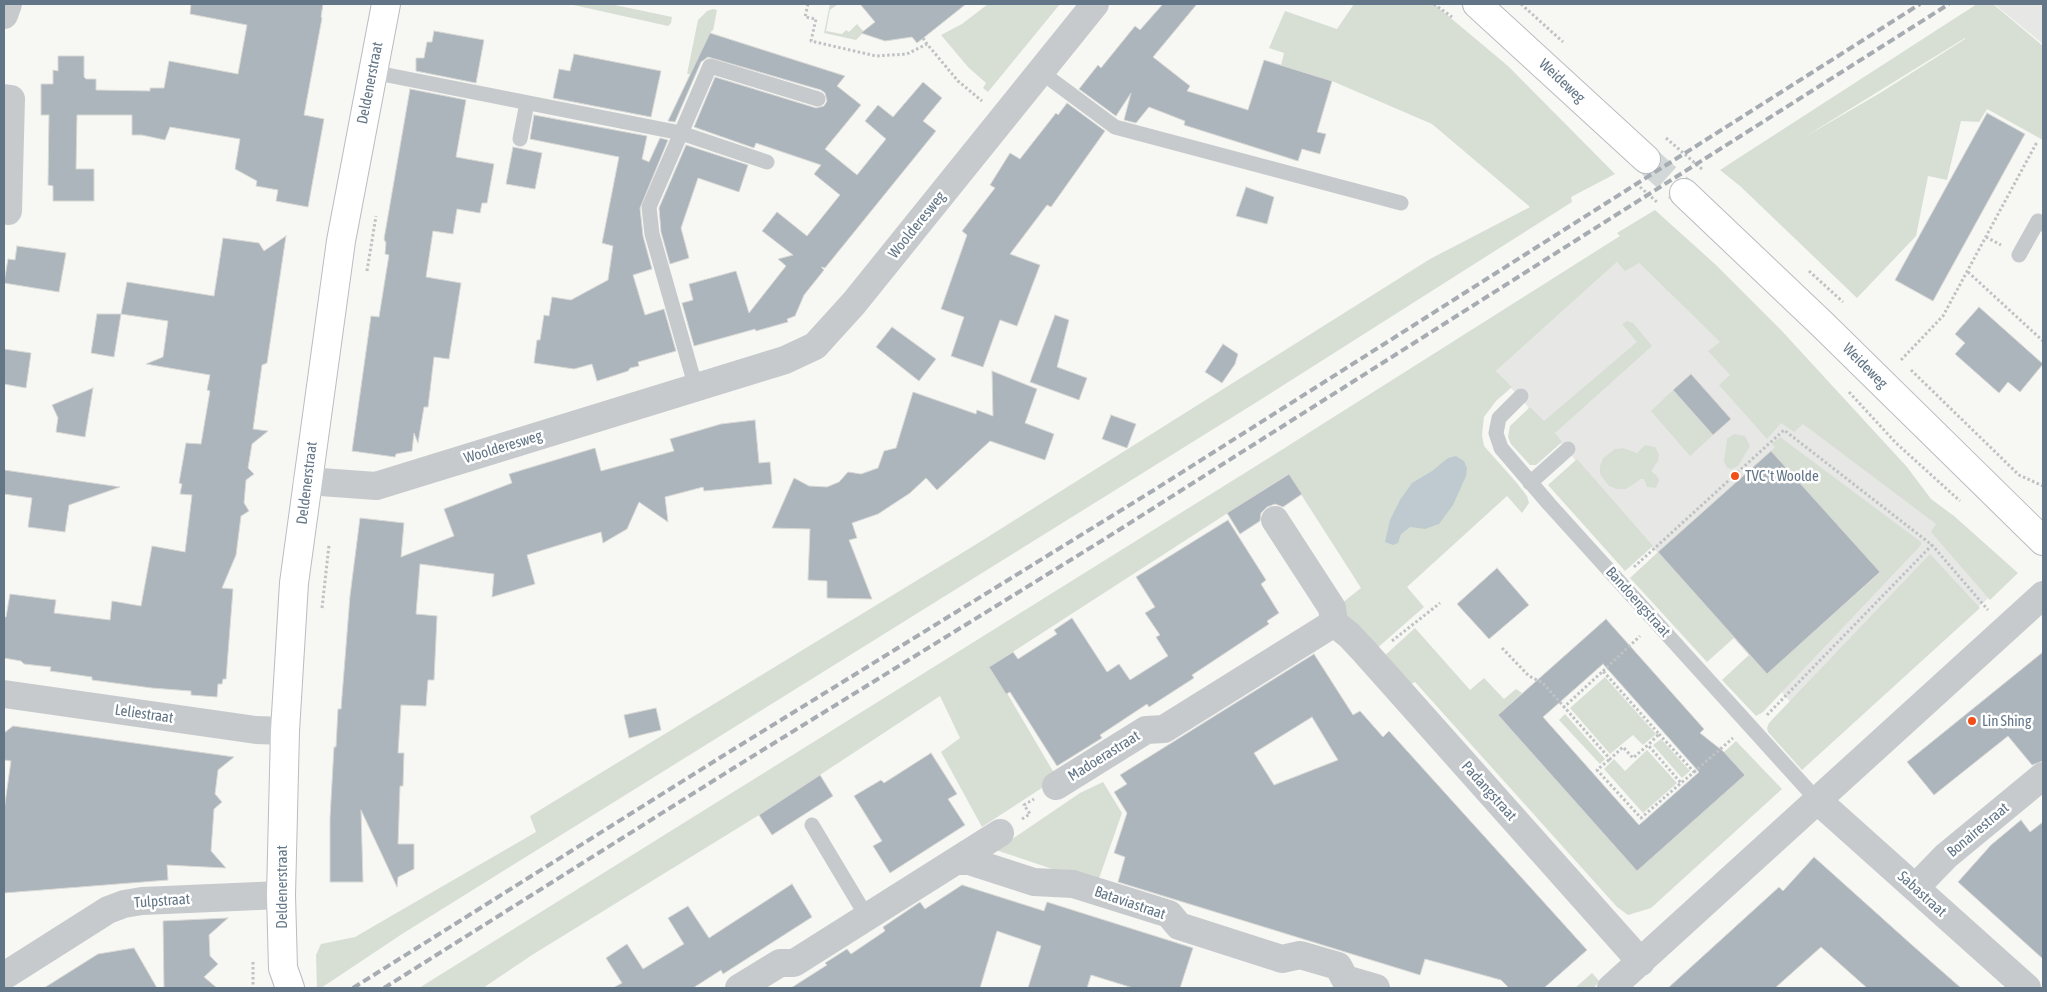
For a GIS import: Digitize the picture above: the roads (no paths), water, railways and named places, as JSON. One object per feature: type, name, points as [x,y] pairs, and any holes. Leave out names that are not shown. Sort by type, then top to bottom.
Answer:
[{"type":"main road","name":"Deldenerstraat","points":[[284,982],[281,894],[285,731],[294,583],[341,241],[386,4]]},
{"type":"main road","name":"Weideweg","points":[[1478,4],[1646,159]]},
{"type":"main road","name":"Weideweg","points":[[1684,193],[1823,325],[2043,541]]},
{"type":"street","points":[[4,15],[8,4]]},
{"type":"street","name":"Woolderesweg","points":[[307,481],[376,486],[785,360],[815,346],[854,303],[1095,4]]},
{"type":"street","points":[[4,98],[11,99],[8,211]]},
{"type":"street","points":[[1275,520],[1332,608],[1334,623]]},
{"type":"street","points":[[1611,988],[2043,595]]},
{"type":"street","name":"Padangstraat","points":[[1334,623],[1349,635],[1372,659],[1641,962]]},
{"type":"street","name":"Madoerastraat","points":[[1056,786],[1146,730],[1164,729],[1334,623]]},
{"type":"street","name":"Leliestraat","points":[[4,694],[256,730],[285,731]]},
{"type":"street","name":"Bonairestraat","points":[[1915,888],[1946,856],[2043,776]]},
{"type":"street","name":"Sabastraat","points":[[1817,800],[2027,988]]},
{"type":"street","points":[[739,988],[780,963],[794,963],[1000,833]]},
{"type":"street","name":"Bataviastraat","points":[[958,861],[970,861],[1034,882],[1073,884],[1169,914],[1179,926],[1282,959],[1300,954],[1338,966],[1345,979],[1376,988]]},
{"type":"street","name":"Tulpstraat","points":[[4,976],[108,910],[124,904],[142,901],[281,894]]},
{"type":"lane","points":[[696,388],[652,234],[649,206],[710,66],[818,100]]},
{"type":"lane","points":[[372,72],[681,133],[767,162]]},
{"type":"lane","points":[[1040,72],[1115,127],[1401,203]]},
{"type":"lane","points":[[520,139],[527,103]]},
{"type":"lane","points":[[2019,255],[2038,221],[2043,224]]},
{"type":"lane","name":"Bandoengstraat","points":[[1522,396],[1499,418],[1496,433],[1501,448],[1530,483],[1817,800]]},
{"type":"lane","points":[[1530,483],[1568,449]]},
{"type":"lane","points":[[812,825],[867,917]]},
{"type":"tunnel","points":[[1646,159],[1684,193]]},
{"type":"railway","points":[[353,988],[721,757],[1154,490],[1920,4]]},
{"type":"railway","points":[[384,988],[732,769],[1103,540],[1949,4]]},
{"type":"place","name":"TVC 't Woolde","points":[[1735,476]]},
{"type":"place","name":"Lin Shing","points":[[1972,721]]}]
